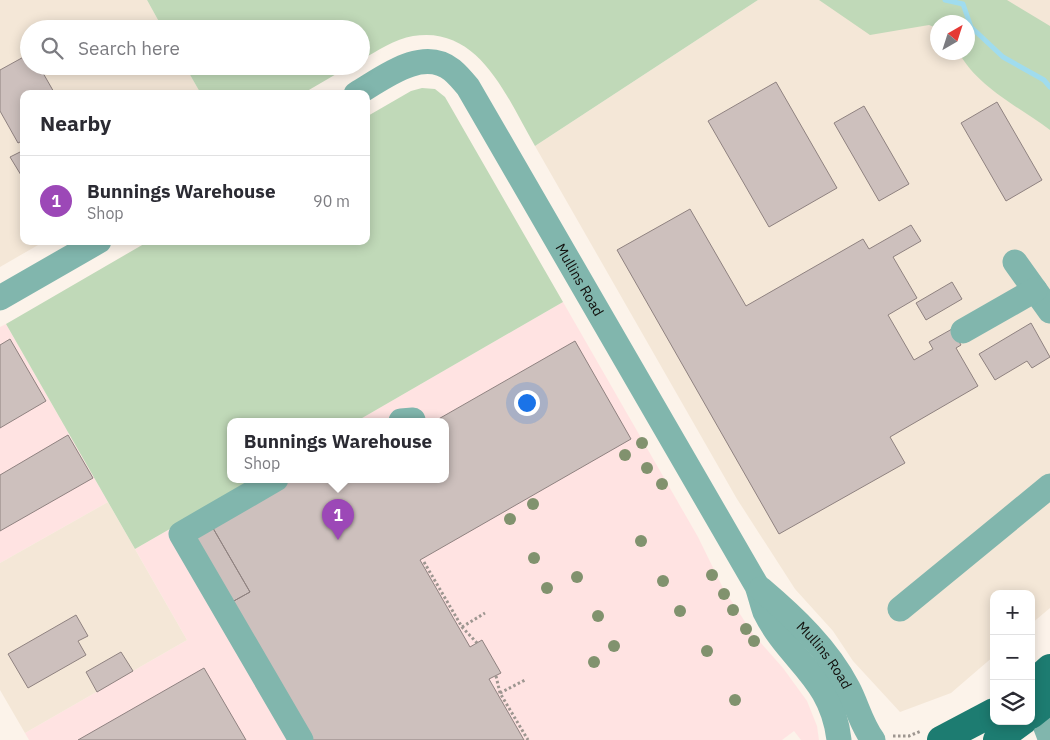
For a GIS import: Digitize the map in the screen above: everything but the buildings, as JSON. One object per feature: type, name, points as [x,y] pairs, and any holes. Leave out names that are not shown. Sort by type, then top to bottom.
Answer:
[{"type":"main road","points":[[1035,706],[1050,668]]},
{"type":"main road","points":[[934,735],[990,714]]},
{"type":"main road","points":[[997,740],[1014,725]]},
{"type":"street","name":"Mullins Road","points":[[363,90],[407,65],[429,61],[450,68],[468,87],[757,586],[765,611],[775,627],[819,682],[838,729],[839,740]]},
{"type":"street","points":[[0,298],[92,245]]},
{"type":"street","points":[[1015,262],[1050,311]]},
{"type":"street","points":[[964,331],[1035,290]]},
{"type":"street","points":[[269,483],[181,534],[301,740]]},
{"type":"street","points":[[900,609],[1050,486]]},
{"type":"street","name":"Mullins Road","points":[[757,586],[795,621],[836,667],[848,688],[865,730],[881,737]]},
{"type":"street","points":[[1035,706],[1050,738]]},
{"type":"path","points":[[424,562],[462,626],[477,643]]},
{"type":"path","points":[[462,626],[485,613]]},
{"type":"path","points":[[496,676],[500,693],[528,740]]},
{"type":"path","points":[[500,693],[525,680]]},
{"type":"path","points":[[881,737],[934,735]]},
{"type":"shaded area","points":[[0,0],[147,0],[158,20],[20,20],[20,75],[190,75],[199,90],[20,90],[20,245],[38,245],[0,267]]},
{"type":"shaded area","points":[[758,0],[1050,0],[1050,608],[1035,621],[1035,590],[990,590],[990,659],[951,693],[900,712],[853,661],[833,631],[795,589],[737,499],[535,146]]},
{"type":"shaded area","points":[[563,302],[698,537],[723,588],[753,634],[783,668],[807,701],[817,726],[819,740],[801,740],[794,731],[782,740],[29,740],[25,733],[187,640],[135,549],[250,483],[449,483],[449,418],[362,418]]},
{"type":"shaded area","points":[[6,324],[108,502],[0,563],[0,327]]},
{"type":"shaded area","points":[[108,502],[187,640],[25,733],[0,690],[0,563]]},
{"type":"green space","points":[[147,0],[758,0],[535,146],[514,107],[489,69],[474,53],[456,42],[436,36],[413,36],[393,43],[370,55],[370,20],[158,20]]},
{"type":"green space","points":[[819,0],[1007,0],[1050,26],[1050,130],[1000,96],[977,76],[964,60],[975,60],[975,15],[930,15],[930,25],[870,35]]},
{"type":"green space","points":[[190,75],[335,75],[309,90],[199,90]]},
{"type":"green space","points":[[422,88],[435,89],[445,97],[563,302],[362,418],[227,418],[227,483],[250,483],[135,549],[6,324],[142,245],[370,245],[370,115],[411,91]]},
{"type":"waterway","points":[[945,0],[963,4],[971,27],[1003,57],[1044,80],[1050,87]]},
{"type":"place","name":"Bunnings Warehouse","points":[[338,540]]}]
